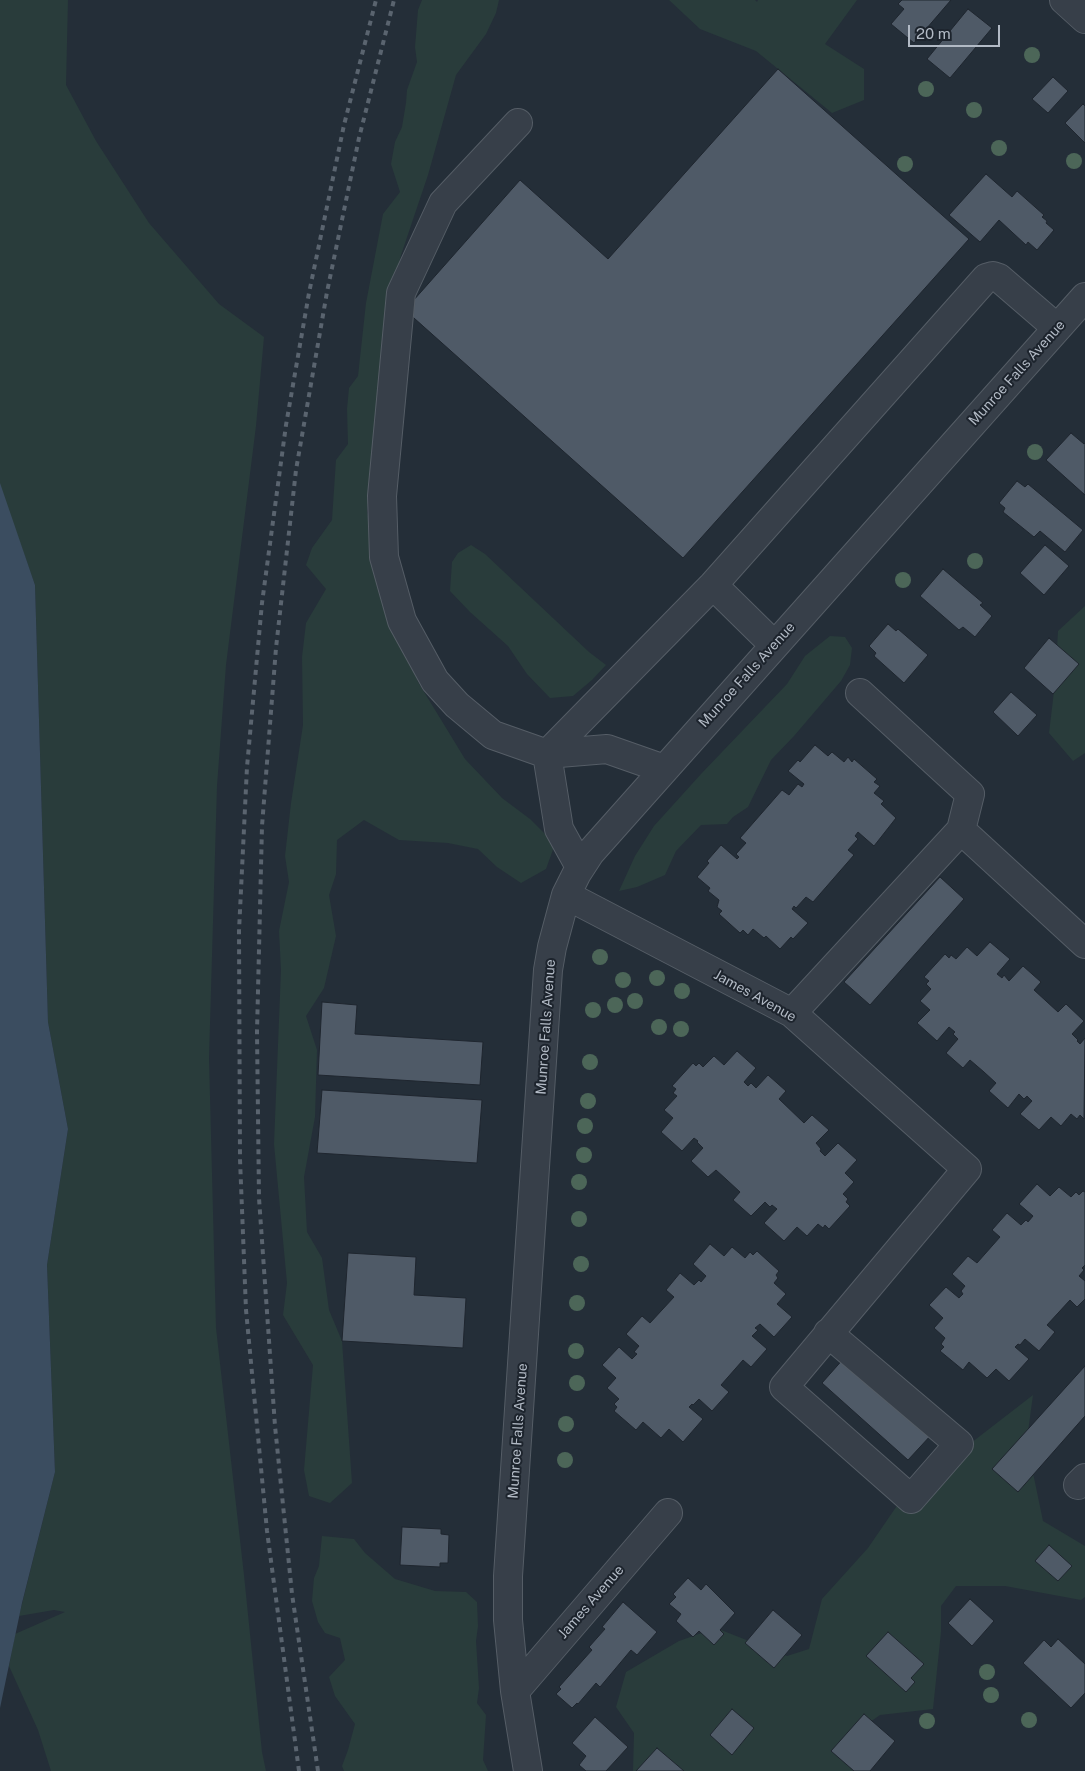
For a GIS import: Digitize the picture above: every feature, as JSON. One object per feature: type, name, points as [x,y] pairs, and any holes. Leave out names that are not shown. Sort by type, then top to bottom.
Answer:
[{"type":"street","points":[[1064,0],[1085,20]]},
{"type":"street","points":[[518,123],[442,203],[401,293],[382,496],[384,557],[402,621],[435,681],[457,705],[493,735],[547,754],[607,749],[664,769]]},
{"type":"street","points":[[547,754],[713,585],[986,278],[993,276],[999,278],[1057,328]]},
{"type":"street","name":"Munroe Falls Avenue","points":[[528,1771],[515,1691],[508,1620],[508,1576],[548,970],[566,895],[580,867],[590,853],[1085,297]]},
{"type":"street","points":[[713,585],[774,645]]},
{"type":"street","points":[[792,1013],[961,830],[970,794],[860,693]]},
{"type":"street","points":[[547,754],[559,829],[580,867]]},
{"type":"street","points":[[961,830],[1085,944]]},
{"type":"street","name":"James Avenue","points":[[566,895],[792,1013],[967,1169],[834,1327],[828,1334],[822,1342],[815,1349],[784,1387],[911,1499],[959,1444],[836,1340],[828,1333]]},
{"type":"street","name":"James Avenue","points":[[515,1691],[668,1513]]},
{"type":"green space","points":[[0,0],[68,0],[66,85],[96,141],[149,223],[219,304],[264,337],[256,426],[226,665],[217,786],[209,1058],[216,1328],[262,1752],[266,1771],[51,1771],[38,1730],[9,1666],[15,1634],[65,1612],[54,1610],[19,1616],[55,1472],[47,1265],[68,1129],[48,1022],[35,585],[0,487]]},
{"type":"green space","points":[[422,0],[499,0],[496,13],[486,34],[456,75],[428,175],[401,255],[391,299],[367,512],[380,564],[418,682],[465,759],[502,798],[530,819],[555,844],[546,869],[521,883],[497,867],[478,849],[448,843],[399,840],[364,820],[337,840],[336,874],[329,895],[336,936],[324,988],[306,1016],[317,1050],[315,1117],[304,1177],[307,1232],[322,1258],[329,1310],[342,1341],[352,1483],[330,1503],[309,1496],[304,1470],[313,1365],[283,1315],[287,1283],[274,1144],[281,970],[279,931],[289,882],[285,856],[303,725],[302,657],[306,623],[326,589],[306,565],[312,548],[332,520],[336,460],[348,444],[347,409],[349,388],[358,376],[366,303],[383,214],[400,192],[391,164],[395,142],[402,127],[407,90],[417,62],[415,47],[418,10]]},
{"type":"green space","points":[[669,0],[755,0],[757,2],[758,0],[857,0],[825,44],[864,69],[864,100],[832,113],[756,51],[700,29]]},
{"type":"green space","points":[[471,545],[485,554],[589,652],[606,665],[573,696],[550,698],[527,674],[508,646],[450,591],[452,562],[458,553]]},
{"type":"green space","points":[[1085,606],[1085,753],[1073,761],[1049,733],[1055,683],[1058,631]]},
{"type":"green space","points":[[830,636],[845,637],[852,648],[850,665],[841,681],[771,760],[748,807],[733,817],[727,824],[701,825],[676,851],[665,875],[637,887],[619,891],[635,856],[654,826],[787,684],[805,656]]},
{"type":"green space","points":[[1033,1395],[1025,1454],[1032,1468],[1043,1521],[1085,1546],[1085,1597],[1081,1600],[1005,1586],[956,1586],[941,1606],[941,1632],[933,1709],[880,1715],[853,1734],[862,1771],[633,1771],[634,1733],[616,1707],[626,1672],[679,1641],[716,1628],[787,1656],[809,1649],[822,1599],[868,1548],[905,1494]]},
{"type":"green space","points":[[322,1536],[354,1539],[365,1553],[395,1579],[435,1591],[466,1592],[477,1602],[478,1626],[476,1641],[479,1688],[477,1703],[486,1715],[483,1760],[488,1771],[344,1771],[342,1766],[355,1724],[335,1696],[329,1677],[345,1660],[340,1638],[325,1633],[318,1622],[312,1601],[314,1578],[319,1566]]},
{"type":"water","points":[[0,483],[35,585],[48,1022],[68,1129],[47,1265],[55,1472],[22,1603],[0,1708]]},
{"type":"building","points":[[902,0],[951,0],[914,43],[891,24],[904,9],[898,4]]},
{"type":"building","points":[[968,9],[992,28],[950,78],[927,59]]},
{"type":"building","points":[[778,69],[969,239],[683,558],[405,310],[520,180],[608,259]]},
{"type":"building","points":[[1053,77],[1068,91],[1048,113],[1032,99]]},
{"type":"building","points":[[1083,104],[1085,106],[1085,143],[1065,123]]},
{"type":"building","points":[[986,174],[1012,197],[1017,191],[1044,215],[1042,217],[1047,221],[1046,223],[1054,230],[1037,250],[1028,242],[1026,245],[999,220],[980,242],[949,215]]},
{"type":"building","points":[[1071,433],[1085,443],[1085,495],[1046,460]]},
{"type":"building","points":[[1017,481],[1025,487],[1028,484],[1083,530],[1065,552],[1040,531],[1034,537],[1003,512],[1005,508],[999,503]]},
{"type":"building","points":[[1045,545],[1069,566],[1044,595],[1020,573]]},
{"type":"building","points":[[943,569],[983,603],[980,605],[992,616],[975,637],[963,627],[959,630],[920,596]]},
{"type":"building","points":[[888,624],[896,631],[898,629],[928,655],[904,683],[874,656],[876,653],[869,646]]},
{"type":"building","points":[[1049,638],[1079,664],[1053,694],[1024,668]]},
{"type":"building","points":[[1011,692],[1037,715],[1018,736],[993,712]]},
{"type":"building","points":[[815,745],[828,756],[832,752],[844,762],[848,757],[852,762],[854,759],[877,779],[874,782],[880,786],[874,793],[884,801],[881,804],[896,818],[874,846],[858,832],[855,836],[858,839],[848,850],[854,855],[813,902],[806,897],[796,908],[794,906],[792,909],[808,923],[793,939],[791,937],[780,949],[766,936],[764,938],[753,929],[748,935],[743,930],[740,933],[719,914],[722,911],[717,907],[719,900],[708,891],[710,888],[697,877],[709,863],[707,861],[721,845],[737,859],[739,857],[736,854],[746,843],[740,838],[782,790],[789,795],[798,784],[802,787],[804,784],[788,771],[798,760],[800,762]]},
{"type":"building","points":[[940,877],[964,899],[870,1005],[844,982]]},
{"type":"building","points":[[990,942],[1010,959],[997,974],[1002,978],[1004,975],[1009,981],[1023,966],[1041,982],[1034,990],[1058,1012],[1066,1004],[1084,1021],[1072,1034],[1080,1044],[1085,1038],[1084,1119],[1080,1115],[1077,1119],[1071,1114],[1061,1126],[1051,1117],[1039,1130],[1020,1114],[1032,1101],[1027,1096],[1024,1099],[1019,1094],[1008,1108],[989,1091],[996,1083],[984,1072],[970,1060],[963,1068],[946,1053],[958,1039],[953,1034],[955,1032],[949,1027],[937,1041],[917,1023],[930,1010],[920,1001],[931,989],[926,984],[929,981],[924,977],[945,954],[949,958],[951,955],[956,959],[967,947],[977,956]]},
{"type":"building","points":[[322,1002],[357,1005],[355,1034],[483,1042],[480,1085],[318,1075]]},
{"type":"building","points":[[737,1051],[756,1068],[744,1082],[748,1086],[751,1083],[756,1088],[768,1075],[786,1091],[779,1099],[804,1123],[812,1115],[829,1130],[816,1143],[825,1156],[838,1143],[857,1160],[845,1173],[854,1182],[843,1194],[848,1199],[846,1202],[850,1206],[829,1229],[825,1225],[823,1228],[818,1224],[807,1236],[797,1227],[784,1241],[764,1223],[777,1209],[772,1205],[770,1207],[765,1202],[751,1216],[733,1200],[740,1192],[727,1180],[716,1170],[708,1177],[691,1161],[703,1148],[698,1141],[694,1138],[682,1151],[661,1132],[673,1118],[664,1110],[677,1096],[673,1093],[676,1089],[672,1086],[693,1063],[696,1066],[699,1063],[703,1067],[714,1056],[724,1065]]},
{"type":"building","points":[[322,1090],[482,1100],[477,1163],[317,1153]]},
{"type":"building","points":[[1037,1184],[1050,1196],[1059,1187],[1071,1197],[1076,1192],[1079,1195],[1083,1191],[1085,1192],[1085,1265],[1082,1268],[1084,1270],[1079,1276],[1085,1281],[1085,1299],[1077,1307],[1070,1300],[1047,1325],[1055,1332],[1039,1351],[1025,1339],[1020,1345],[1018,1344],[1015,1347],[1029,1359],[1009,1381],[996,1369],[987,1378],[969,1362],[963,1370],[940,1351],[944,1347],[941,1344],[945,1338],[934,1328],[943,1318],[929,1305],[946,1287],[959,1298],[963,1294],[961,1291],[965,1286],[952,1274],[968,1256],[977,1263],[1000,1237],[992,1230],[1007,1213],[1021,1225],[1026,1220],[1028,1222],[1033,1216],[1019,1204]]},
{"type":"building","points":[[710,1244],[724,1256],[732,1247],[745,1258],[750,1252],[753,1255],[757,1251],[779,1271],[776,1275],[778,1278],[774,1283],[786,1294],[777,1304],[792,1317],[774,1337],[760,1324],[755,1328],[758,1330],[752,1336],[767,1349],[751,1367],[743,1360],[721,1385],[729,1392],[712,1411],[699,1399],[689,1407],[703,1419],[683,1442],[669,1429],[661,1438],[643,1422],[636,1430],[614,1411],[617,1407],[614,1404],[619,1399],[607,1388],[616,1378],[602,1365],[619,1347],[632,1359],[637,1354],[634,1352],[639,1346],[626,1334],[642,1316],[650,1323],[674,1297],[666,1290],[680,1273],[694,1285],[699,1280],[701,1282],[706,1276],[693,1264]]},
{"type":"building","points":[[348,1253],[416,1257],[414,1295],[466,1298],[463,1348],[342,1341]]},
{"type":"building","points":[[845,1357],[932,1434],[908,1460],[822,1383]]},
{"type":"building","points":[[1085,1366],[1085,1416],[1018,1492],[992,1469]]},
{"type":"building","points":[[402,1527],[441,1529],[441,1534],[449,1535],[448,1563],[440,1563],[440,1567],[400,1565]]},
{"type":"building","points":[[1049,1545],[1072,1566],[1058,1581],[1035,1561]]},
{"type":"building","points":[[688,1578],[701,1590],[706,1584],[735,1613],[720,1630],[724,1634],[714,1645],[699,1631],[693,1637],[676,1621],[681,1614],[669,1604],[676,1597],[673,1594]]},
{"type":"building","points":[[970,1599],[994,1621],[972,1646],[948,1623]]},
{"type":"building","points":[[623,1602],[657,1632],[637,1655],[631,1650],[600,1687],[596,1683],[578,1704],[572,1708],[556,1694],[561,1689],[559,1687],[592,1650],[589,1647],[605,1629],[602,1627]]},
{"type":"building","points":[[773,1610],[802,1635],[774,1668],[745,1643]]},
{"type":"building","points":[[888,1632],[924,1664],[911,1678],[915,1682],[906,1692],[866,1656]]},
{"type":"building","points":[[1058,1639],[1085,1664],[1085,1693],[1071,1708],[1023,1663],[1044,1640],[1051,1647]]},
{"type":"building","points":[[732,1709],[754,1728],[732,1755],[710,1735]]},
{"type":"building","points":[[864,1714],[895,1741],[870,1771],[854,1771],[831,1751]]},
{"type":"building","points":[[595,1717],[628,1747],[606,1771],[586,1771],[579,1765],[586,1756],[572,1743]]},
{"type":"building","points":[[657,1748],[684,1771],[636,1771]]},
{"type":"railway","points":[[299,1771],[267,1531],[246,1310],[240,1159],[239,931],[247,767],[262,603],[286,425],[309,293],[344,125],[376,0]]},
{"type":"railway","points":[[318,1771],[292,1594],[275,1426],[259,1198],[257,1032],[262,826],[276,648],[296,470],[327,292],[359,138],[394,0]]}]
